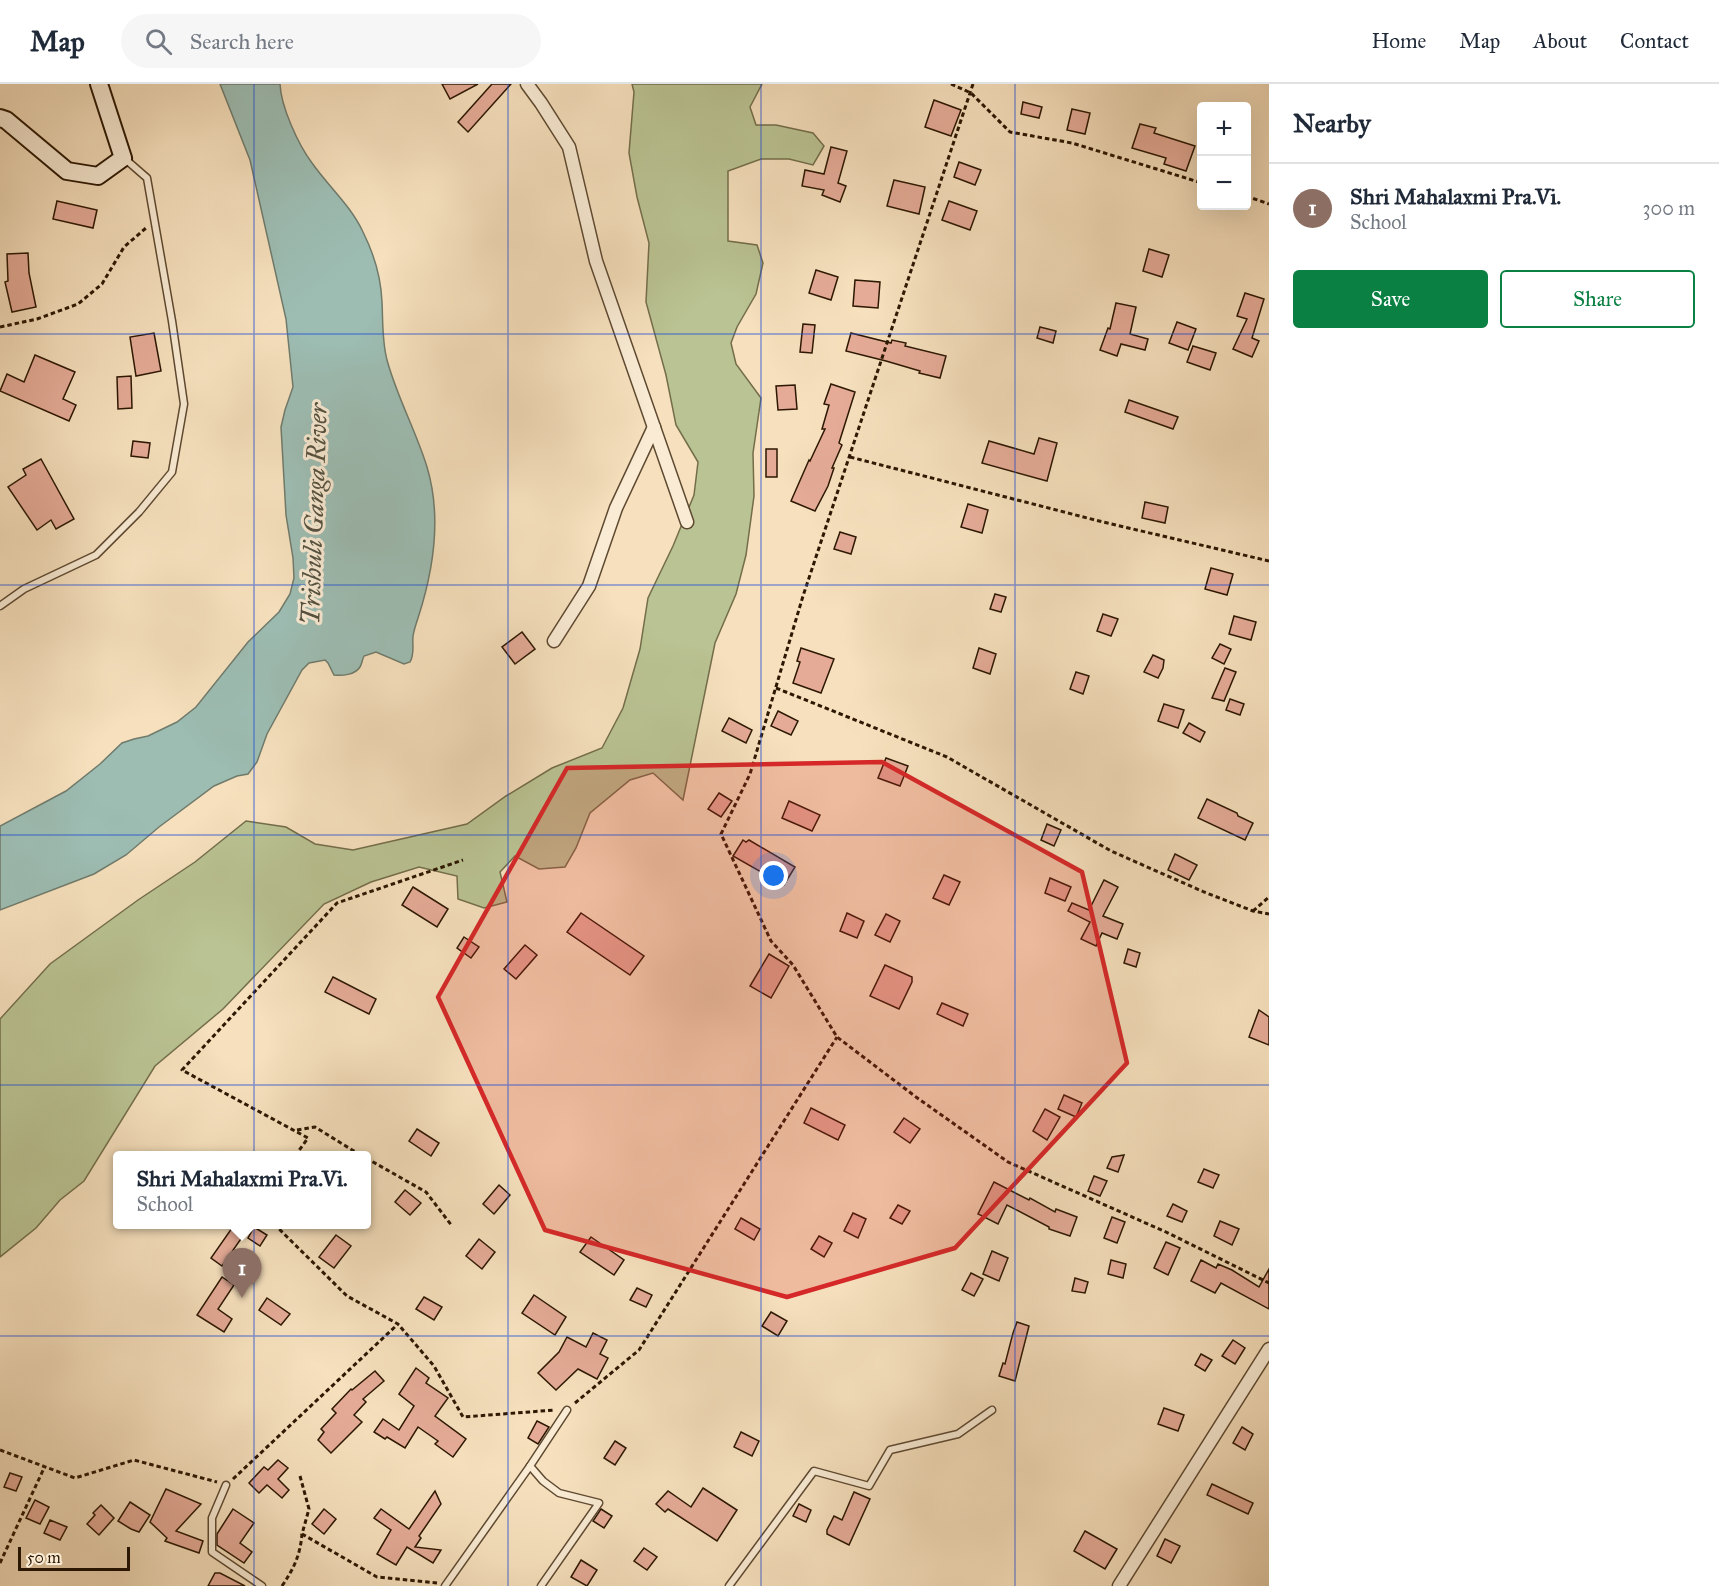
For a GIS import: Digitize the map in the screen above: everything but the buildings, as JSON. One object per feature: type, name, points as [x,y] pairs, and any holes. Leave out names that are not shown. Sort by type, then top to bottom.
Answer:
[{"type":"street","points":[[0,118],[6,120],[67,171],[98,176],[123,158],[99,84]]},
{"type":"street","points":[[527,84],[569,147],[597,261],[687,522]]},
{"type":"street","points":[[554,641],[589,586],[616,508],[654,427]]},
{"type":"street","points":[[1119,1586],[1269,1349]]},
{"type":"lane","points":[[0,606],[24,589],[96,555],[139,513],[172,472],[184,404],[172,321],[147,178],[123,158]]},
{"type":"lane","points":[[445,1585],[567,1410]]},
{"type":"lane","points":[[729,1586],[814,1471],[869,1485],[890,1450],[958,1434],[992,1410]]},
{"type":"lane","points":[[530,1466],[559,1493],[599,1503],[541,1586]]},
{"type":"lane","points":[[226,1485],[212,1518],[212,1552],[262,1586]]},
{"type":"path","points":[[951,84],[970,93],[1010,132],[1072,143],[1197,181]]},
{"type":"path","points":[[974,84],[802,596],[750,774],[722,834],[771,941],[793,965],[837,1037],[916,1097],[1008,1162],[1166,1232],[1269,1283]]},
{"type":"path","points":[[1251,198],[1269,204]]},
{"type":"path","points":[[0,327],[38,319],[78,304],[102,284],[124,247],[154,221]]},
{"type":"path","points":[[850,457],[1102,522],[1269,561]]},
{"type":"path","points":[[776,688],[947,757],[1111,851],[1253,911],[1269,914]]},
{"type":"path","points":[[298,1151],[308,1138],[182,1070],[337,903],[463,860]]},
{"type":"path","points":[[1253,911],[1269,897]]},
{"type":"path","points":[[279,1229],[347,1296],[398,1324],[434,1366],[463,1417],[567,1410],[639,1350],[837,1037]]},
{"type":"path","points":[[295,1130],[315,1127],[355,1151]]},
{"type":"path","points":[[371,1161],[426,1191],[452,1226]]},
{"type":"path","points":[[0,1450],[75,1478],[134,1460],[226,1485],[398,1324]]},
{"type":"path","points":[[0,1563],[45,1466]]},
{"type":"path","points":[[282,1586],[291,1573],[301,1550],[302,1534],[309,1509],[300,1476]]},
{"type":"path","points":[[302,1534],[377,1576],[445,1585]]},
{"type":"highlighted area","points":[[882,762],[1082,872],[1127,1063],[955,1248],[787,1297],[545,1230],[438,997],[567,768]]},
{"type":"green space","points":[[632,84],[762,84],[750,107],[756,125],[776,125],[813,133],[824,146],[813,165],[789,159],[761,159],[728,171],[728,241],[757,245],[763,263],[756,294],[737,327],[731,343],[736,364],[761,398],[753,453],[754,496],[746,555],[736,594],[715,643],[683,800],[653,773],[630,780],[590,813],[576,848],[565,867],[539,869],[515,856],[500,872],[507,902],[484,908],[458,899],[457,876],[419,867],[371,882],[324,904],[223,1009],[155,1066],[84,1181],[60,1200],[36,1228],[0,1257],[0,1019],[50,964],[195,862],[246,821],[286,827],[315,844],[353,850],[467,824],[506,796],[552,768],[602,748],[623,708],[640,649],[648,598],[694,495],[698,462],[676,425],[666,375],[646,302],[649,243],[629,153],[634,92]]},
{"type":"water","name":"Trishuli Ganga River","points":[[220,84],[280,84],[287,114],[301,146],[358,223],[374,257],[381,293],[383,339],[387,360],[427,467],[434,505],[432,562],[413,634],[412,656],[410,662],[404,664],[376,652],[364,656],[360,667],[355,672],[341,675],[334,675],[325,660],[309,663],[302,670],[267,734],[257,762],[248,774],[214,786],[126,855],[94,874],[0,910],[0,826],[66,791],[122,743],[148,736],[177,722],[196,707],[248,642],[279,612],[290,594],[294,578],[293,558],[286,515],[281,427],[293,387],[286,319],[250,160]]},
{"type":"place","name":"Shri Mahalaxmi Pra.Vi.","points":[[242,1298]]}]
